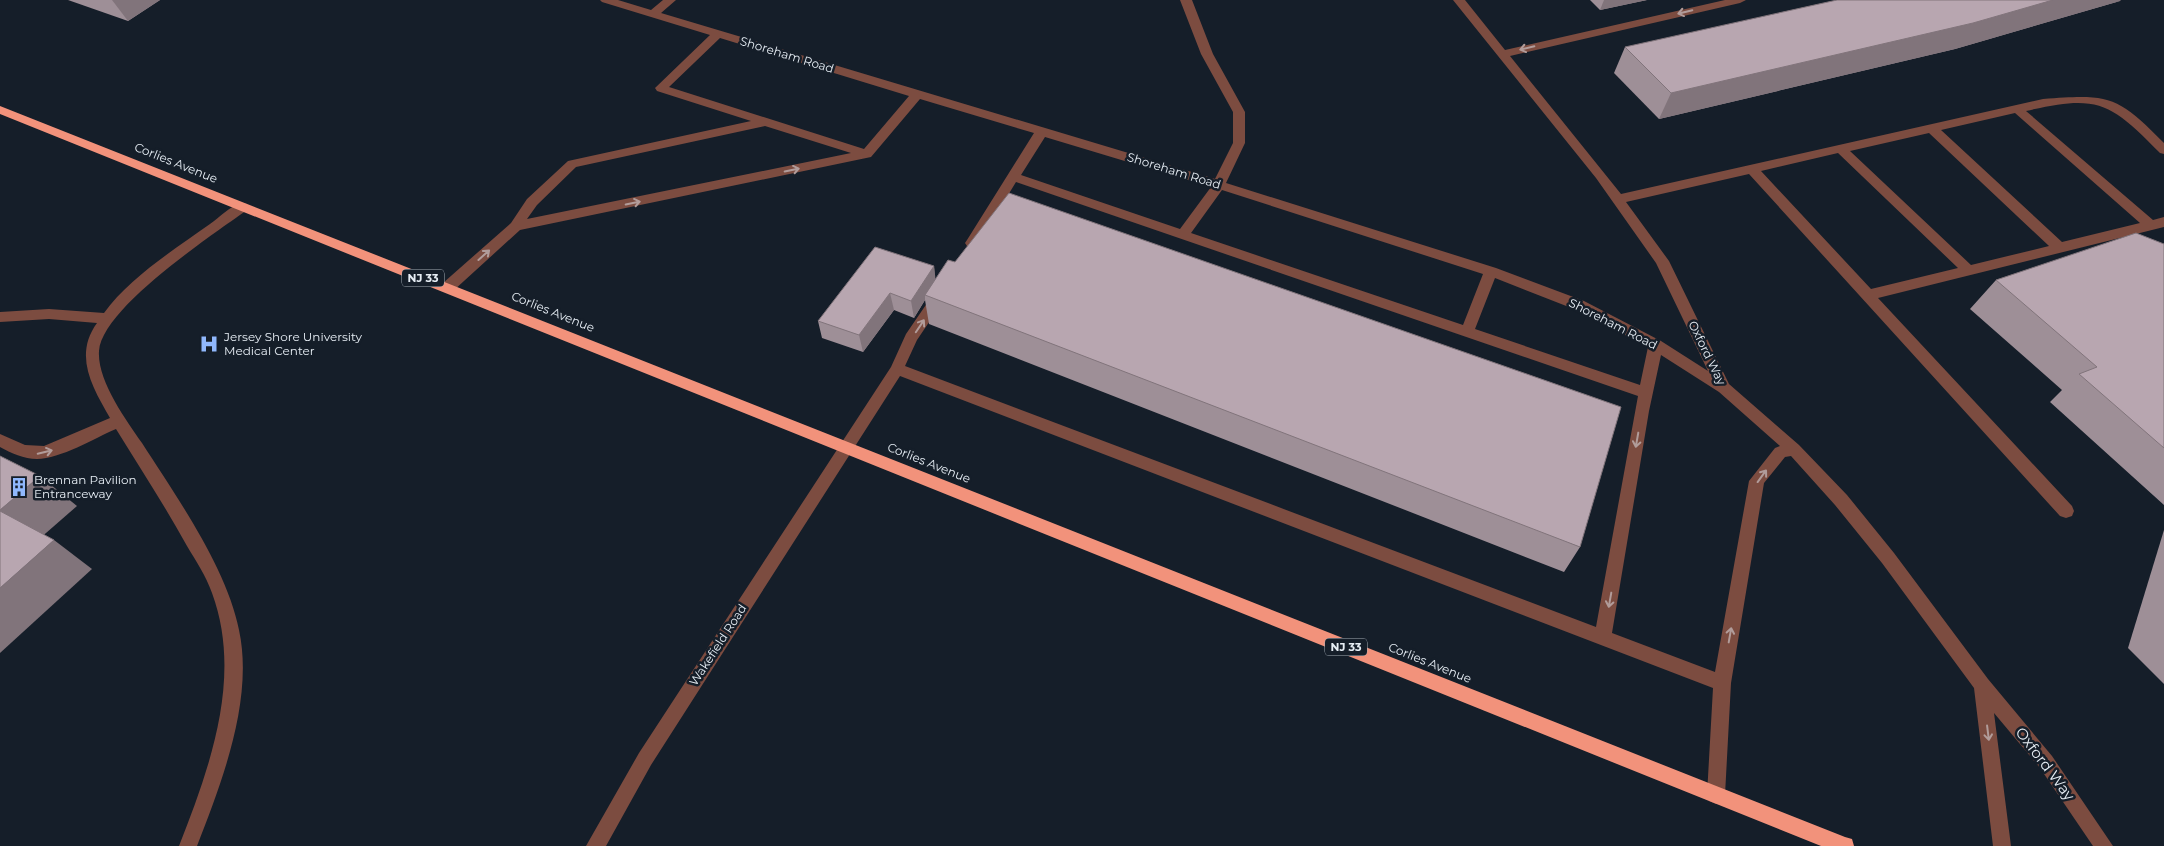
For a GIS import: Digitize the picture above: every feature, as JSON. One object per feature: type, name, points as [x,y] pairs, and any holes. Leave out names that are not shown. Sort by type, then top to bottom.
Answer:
[{"type":"highway","name":"Corlies Avenue","points":[[0,110],[448,287],[846,448],[1845,846]]},
{"type":"street","name":"Shoreham Road","points":[[606,0],[1219,185],[1491,271],[1579,305],[1656,345],[1724,388]]},
{"type":"street","points":[[654,14],[670,0]]},
{"type":"street","points":[[1183,234],[1219,185],[1238,143],[1239,112],[1208,54],[1186,0]]},
{"type":"street","name":"Oxford Way","points":[[1459,0],[1618,199],[1662,261],[1724,388],[1794,449],[1841,500],[1888,558],[1982,685],[2046,762],[2104,846]]},
{"type":"street","points":[[1503,54],[1735,1]]},
{"type":"street","points":[[718,34],[661,88],[867,154]]},
{"type":"street","points":[[516,226],[867,154],[917,94]]},
{"type":"street","points":[[1618,199],[2043,103],[2099,100],[2111,104],[2130,117],[2164,150]]},
{"type":"street","points":[[2016,109],[2150,226]]},
{"type":"street","points":[[448,287],[516,226],[532,202],[572,164],[767,122]]},
{"type":"street","points":[[1931,128],[2060,248]]},
{"type":"street","points":[[964,257],[1042,131]]},
{"type":"street","points":[[1841,149],[1968,270]]},
{"type":"street","points":[[1752,169],[2066,511]]},
{"type":"street","points":[[1014,177],[1647,393]]},
{"type":"street","points":[[188,846],[207,798],[222,745],[231,698],[234,659],[231,631],[218,585],[160,483],[119,421],[97,377],[92,351],[97,335],[108,318],[124,300],[157,271],[242,207]]},
{"type":"street","points":[[1868,295],[2164,222]]},
{"type":"street","points":[[1467,331],[1491,271]]},
{"type":"street","name":"Wakefield Road","points":[[595,846],[645,759],[897,369],[911,338],[948,282]]},
{"type":"street","points":[[0,316],[49,314],[108,318]]},
{"type":"street","points":[[1603,638],[1642,411],[1656,345]]},
{"type":"street","points":[[897,369],[1722,683]]},
{"type":"street","points":[[0,440],[26,452],[41,454],[51,452],[119,421]]},
{"type":"street","points":[[1716,795],[1722,683],[1757,481],[1780,452],[1794,449]]},
{"type":"street","name":"Oxford Way","points":[[1982,685],[2002,846]]},
{"type":"building","points":[[1837,0],[2053,0],[1973,23],[1671,93],[1625,47]]},
{"type":"building","points":[[1009,193],[1621,407],[1580,547],[925,295],[948,260],[955,262]]},
{"type":"building","points":[[2136,233],[2164,244],[2164,448],[2079,374],[2097,367],[1996,280]]},
{"type":"building","points":[[875,247],[934,266],[911,301],[890,293],[859,335],[818,321]]},
{"type":"building","points":[[0,456],[40,476],[0,510]]},
{"type":"building","points":[[0,511],[54,540],[0,588]]},
{"type":"place","name":"Jersey Shore University Medical Center","points":[[209,344]]},
{"type":"place","name":"Brennan Pavilion Entranceway","points":[[19,487]]}]
